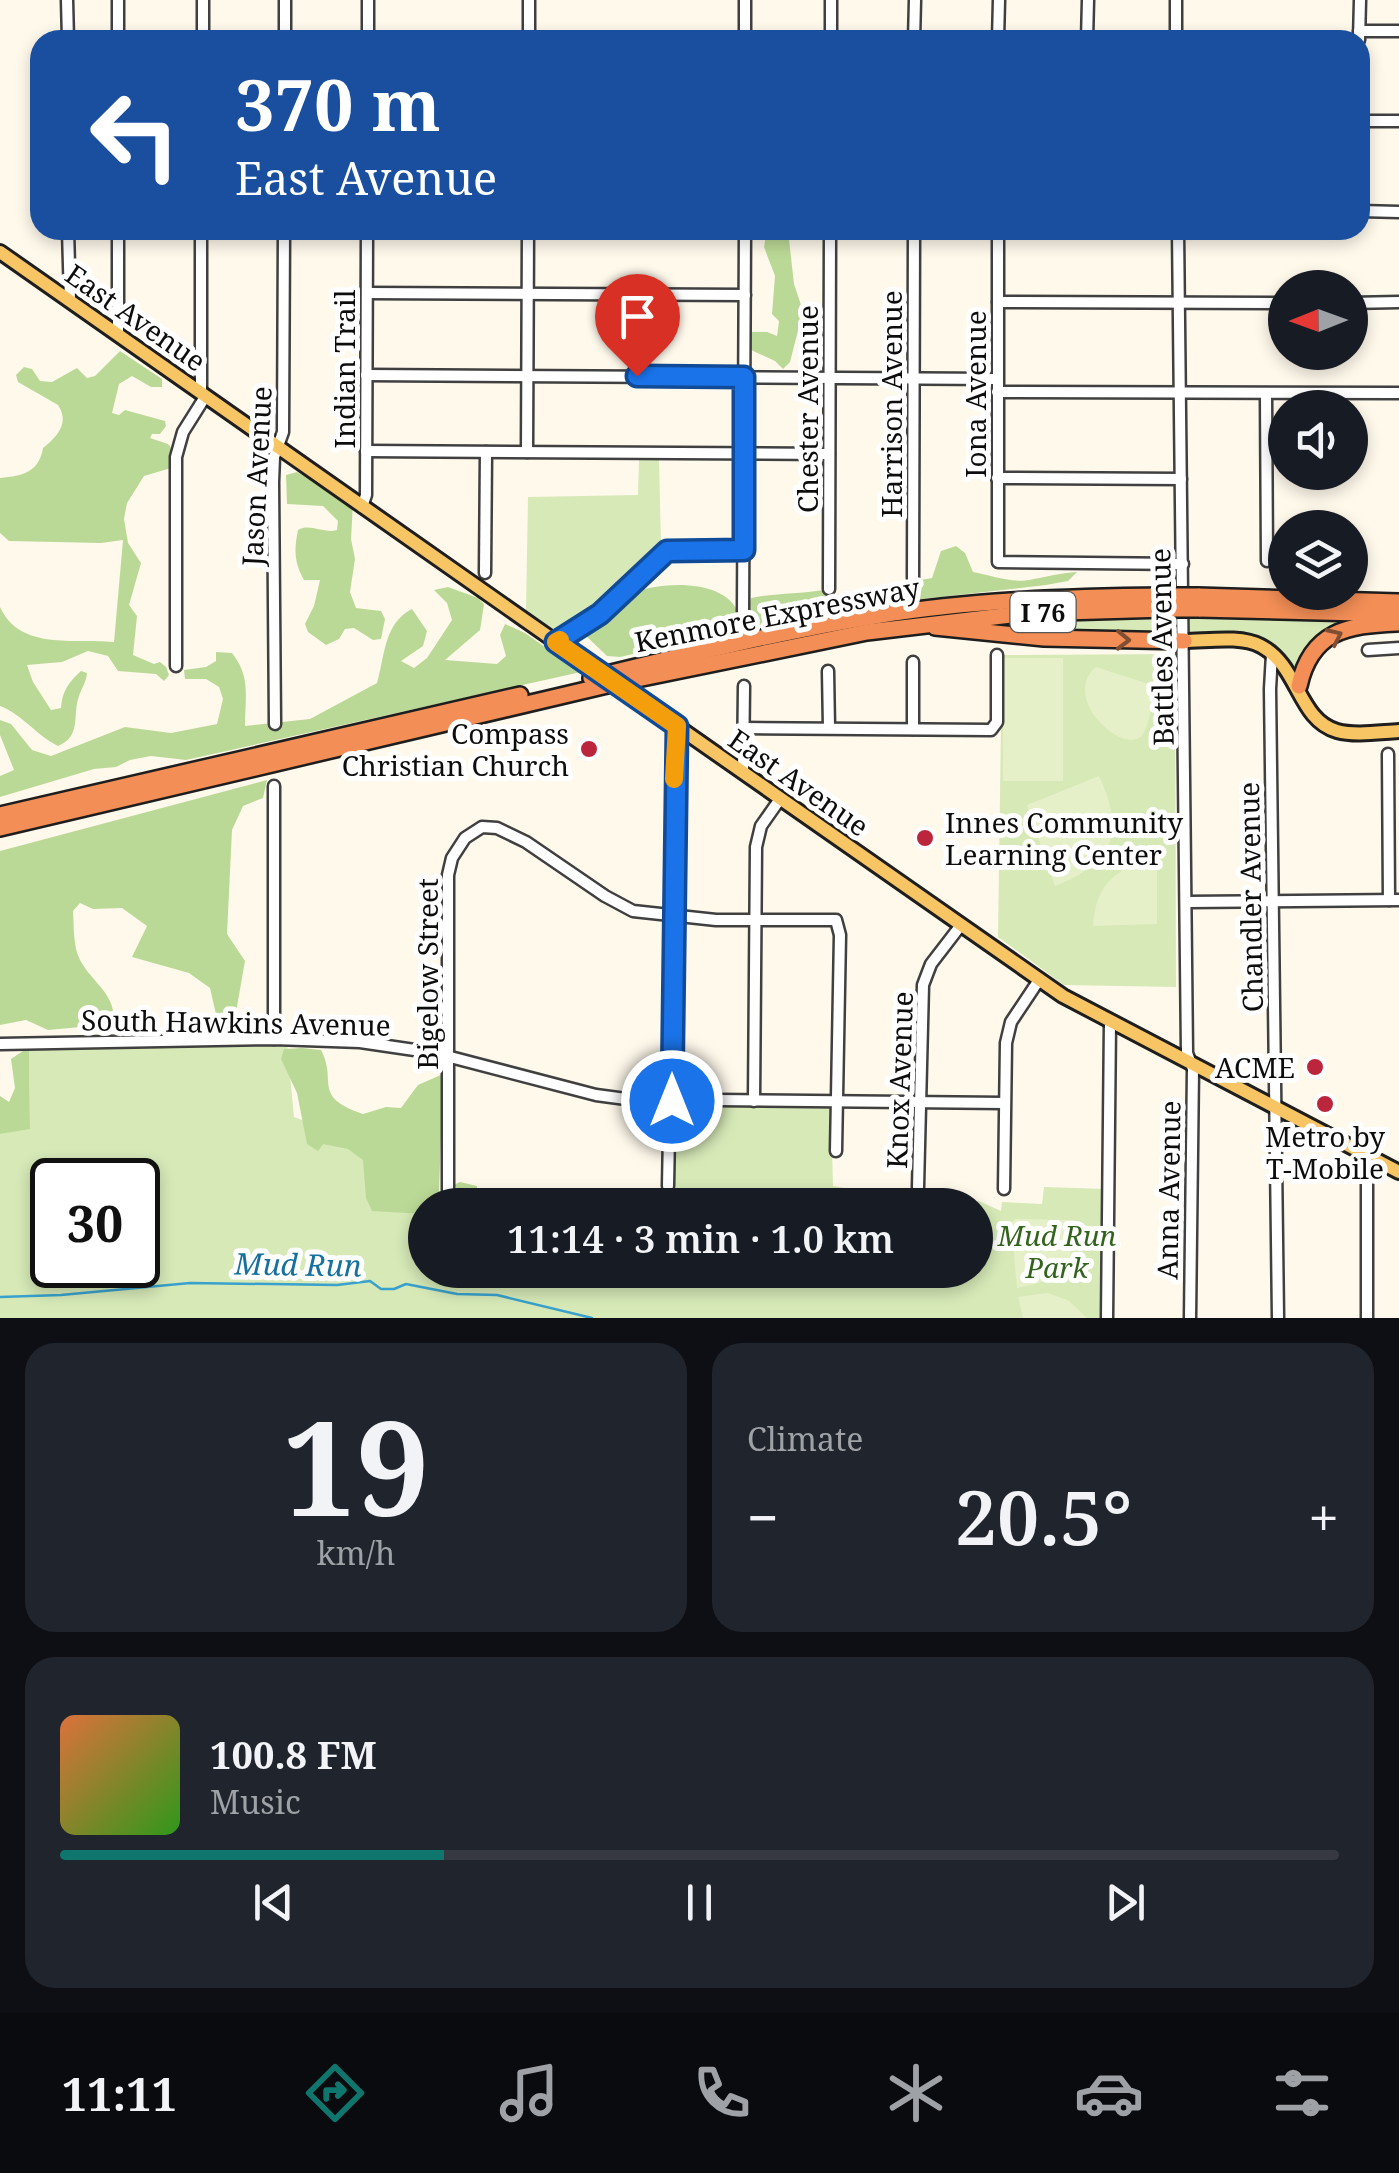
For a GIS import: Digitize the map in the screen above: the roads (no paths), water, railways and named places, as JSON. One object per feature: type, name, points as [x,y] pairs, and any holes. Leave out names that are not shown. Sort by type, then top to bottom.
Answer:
[{"type":"highway","points":[[1368,593],[1399,592]]},
{"type":"highway","name":"Kenmore Expressway","points":[[0,814],[806,628],[978,604],[1268,598]]},
{"type":"highway","name":"Kenmore Expressway","points":[[1368,601],[1399,602]]},
{"type":"highway","name":"Kenmore Expressway","points":[[0,829],[603,686],[922,624],[1165,602]]},
{"type":"highway","name":"Kenmore Expressway","points":[[1199,602],[1399,614]]},
{"type":"highway","points":[[922,624],[944,630],[1013,636],[1184,640]]},
{"type":"highway","points":[[1299,686],[1311,653],[1327,638],[1368,624],[1399,624]]},
{"type":"main road","name":"East Avenue","points":[[0,252],[1039,980],[1110,1022],[1399,1172]]},
{"type":"main road","points":[[1184,640],[1251,642],[1272,654],[1299,686],[1311,713],[1333,730],[1399,732]]},
{"type":"street","points":[[68,0],[68,30]]},
{"type":"street","points":[[118,0],[118,30]]},
{"type":"street","points":[[202,30],[203,0]]},
{"type":"street","points":[[285,0],[285,30]]},
{"type":"street","points":[[368,0],[368,30]]},
{"type":"street","points":[[529,0],[529,30]]},
{"type":"street","points":[[745,0],[745,30]]},
{"type":"street","points":[[831,0],[831,30]]},
{"type":"street","points":[[914,0],[914,30]]},
{"type":"street","points":[[998,30],[999,0]]},
{"type":"street","points":[[1088,0],[1088,30]]},
{"type":"street","points":[[1176,0],[1176,30]]},
{"type":"street","points":[[1359,30],[1360,0]]},
{"type":"street","points":[[1370,35],[1399,31]]},
{"type":"street","points":[[1370,121],[1399,122]]},
{"type":"street","points":[[1370,212],[1399,212]]},
{"type":"street","points":[[68,240],[70,301]]},
{"type":"street","points":[[118,240],[118,334]]},
{"type":"street","points":[[176,666],[176,456],[183,432],[203,395],[201,240]]},
{"type":"street","name":"Jason Avenue","points":[[274,724],[272,482],[283,432],[284,240]]},
{"type":"street","name":"Indian Trail","points":[[362,506],[366,495],[367,240]]},
{"type":"street","points":[[526,452],[528,240]]},
{"type":"street","points":[[743,612],[745,240]]},
{"type":"street","name":"Chester Avenue","points":[[829,589],[830,240]]},
{"type":"street","name":"Harrison Avenue","points":[[913,578],[914,240]]},
{"type":"street","name":"Iona Avenue","points":[[998,240],[998,562],[1183,564]]},
{"type":"street","name":"Battles Avenue","points":[[1178,240],[1190,1062]]},
{"type":"street","points":[[367,293],[745,295]]},
{"type":"street","points":[[998,302],[1268,303]]},
{"type":"street","points":[[1368,303],[1399,302]]},
{"type":"street","points":[[366,375],[997,379]]},
{"type":"street","points":[[997,392],[1399,393]]},
{"type":"street","points":[[1266,394],[1267,561]]},
{"type":"street","points":[[366,451],[829,454]]},
{"type":"street","points":[[485,573],[486,452]]},
{"type":"street","points":[[997,478],[1182,479]]},
{"type":"street","points":[[556,642],[600,614],[667,551],[744,550]]},
{"type":"street","points":[[1368,650],[1399,648]]},
{"type":"street","name":"Chandler Avenue","points":[[1272,654],[1278,1318]]},
{"type":"street","points":[[744,728],[989,730],[997,722],[997,655]]},
{"type":"street","points":[[913,662],[913,729]]},
{"type":"street","points":[[828,671],[829,728]]},
{"type":"street","points":[[742,772],[744,686]]},
{"type":"street","points":[[668,1186],[677,726]]},
{"type":"street","points":[[1187,902],[1394,900],[1388,754]]},
{"type":"street","points":[[274,786],[274,1039]]},
{"type":"street","points":[[754,1101],[757,837],[780,799]]},
{"type":"street","name":"Bigelow Street","points":[[448,1188],[448,875],[456,849],[473,830],[490,827],[507,831],[633,911],[716,920],[832,918],[840,927],[836,1103]]},
{"type":"street","name":"Knox Avenue","points":[[918,1188],[924,979],[961,925]]},
{"type":"street","points":[[1004,1189],[1006,1042],[1010,1022],[1039,980]]},
{"type":"street","points":[[1108,1318],[1110,1022]]},
{"type":"street","name":"South Hawkins Avenue","points":[[0,1044],[274,1039],[390,1044],[596,1095],[672,1101],[1004,1103]]},
{"type":"street","name":"Anna Avenue","points":[[1190,1062],[1190,1318]]},
{"type":"street","points":[[836,1103],[836,1150]]},
{"type":"street","points":[[1366,1156],[1368,1318]]},
{"type":"waterway","name":"Mud Run","points":[[0,1297],[190,1283],[337,1285],[370,1281],[381,1289],[406,1284],[457,1294],[497,1295],[592,1318]]},
{"type":"place","name":"Compass Christian Church","points":[[589,749]]},
{"type":"place","name":"Innes Community Learning Center","points":[[925,838]]},
{"type":"place","name":"ACME","points":[[1315,1067]]},
{"type":"place","name":"Metro by T-Mobile","points":[[1325,1104]]},
{"type":"park label","name":"Mud Run Park","points":[[1057,1251]]}]
